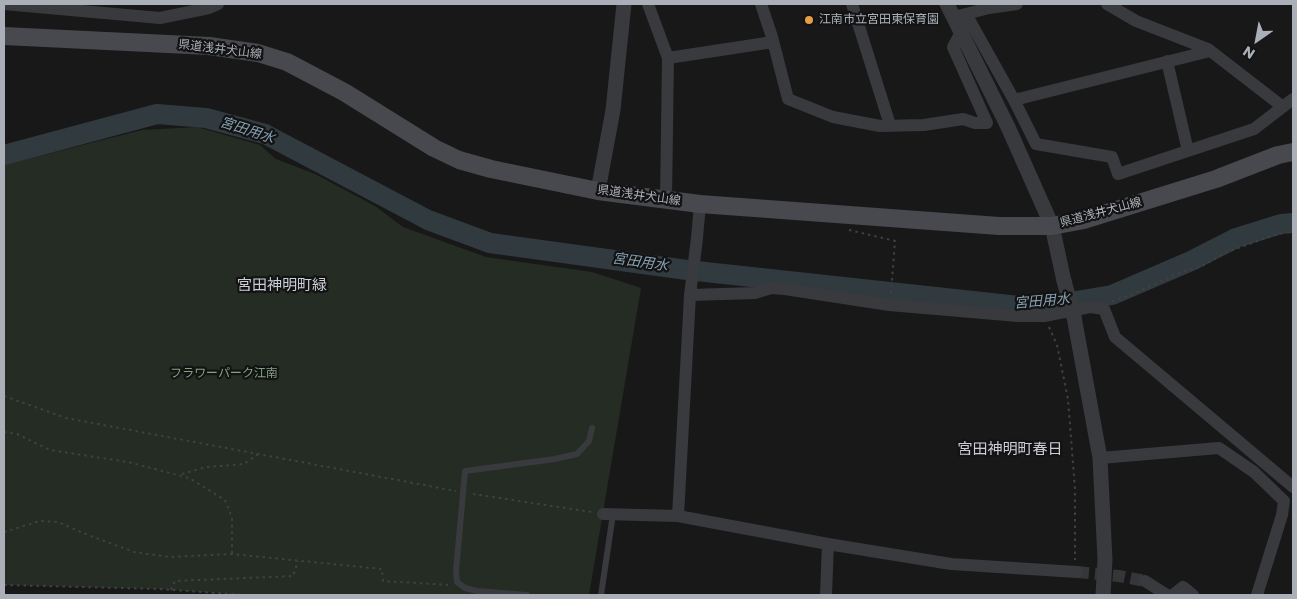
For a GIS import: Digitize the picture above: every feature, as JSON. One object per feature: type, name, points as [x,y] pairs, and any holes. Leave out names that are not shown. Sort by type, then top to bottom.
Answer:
[{"type":"main road","name":"県道浅井犬山線","points":[[4,36],[210,46],[258,53],[287,62],[344,92],[434,148],[460,160],[491,169],[598,191],[700,204],[999,226],[1052,226],[1094,217],[1216,179],[1278,155],[1293,152]]},
{"type":"street","points":[[4,4],[160,18],[209,8],[218,4]]},
{"type":"street","points":[[598,191],[613,110],[624,4]]},
{"type":"street","points":[[648,4],[668,58],[666,200]]},
{"type":"street","points":[[761,4],[788,100],[832,117],[880,126],[924,125],[963,119],[987,123],[953,47],[961,32]]},
{"type":"street","points":[[852,4],[890,125]]},
{"type":"street","points":[[947,4],[960,16],[1014,100],[1036,144],[1112,157],[1118,174],[1254,129],[1288,103],[1210,50],[1136,21],[1107,4]]},
{"type":"street","points":[[960,16],[989,8],[1017,4]]},
{"type":"street","points":[[960,16],[961,32],[1008,127],[1052,226],[1074,317],[1100,458],[1105,560],[1103,595]]},
{"type":"street","points":[[668,58],[773,42]]},
{"type":"street","points":[[1014,100],[1210,50]]},
{"type":"street","points":[[1167,61],[1188,152]]},
{"type":"street","points":[[678,516],[690,295],[700,204]]},
{"type":"street","points":[[690,295],[755,293],[771,288],[786,289],[889,306],[998,316],[1044,316],[1090,307],[1104,309],[1115,337],[1293,488]]},
{"type":"street","points":[[1100,458],[1219,448],[1254,472],[1288,500],[1258,595]]},
{"type":"street","points":[[608,514],[678,516],[828,544],[956,564],[1076,572]]},
{"type":"street","points":[[826,595],[828,544]]},
{"type":"street","points":[[1145,581],[1167,595]]},
{"type":"street","points":[[1173,595],[1183,588],[1193,595]]},
{"type":"lane","points":[[528,595],[477,591],[465,588],[457,582],[456,571],[465,471],[577,454],[589,441],[592,428]]},
{"type":"lane","points":[[601,595],[608,514]]},
{"type":"path","points":[[849,230],[895,241],[890,300]]},
{"type":"path","points":[[1104,309],[1112,301],[1131,295],[1181,272],[1200,267],[1227,252],[1274,235],[1293,231]]},
{"type":"path","points":[[1044,316],[1057,345],[1068,399],[1075,490],[1076,572]]},
{"type":"path","points":[[4,396],[66,418],[463,492],[608,514]]},
{"type":"path","points":[[4,432],[17,434],[50,450],[128,462],[189,478],[225,500],[232,518],[232,554]]},
{"type":"path","points":[[180,475],[206,468],[244,464],[259,454]]},
{"type":"path","points":[[4,532],[40,521],[58,522],[134,552],[170,557],[232,554],[382,569],[383,581],[448,585],[457,582]]},
{"type":"path","points":[[172,590],[175,581],[292,576],[298,561]]},
{"type":"path","points":[[4,585],[160,589],[244,595]]},
{"type":"path","points":[[159,595],[160,589]]},
{"type":"green space","name":"フラワーパーク江南","points":[[197,127],[260,145],[276,159],[315,174],[375,206],[403,227],[486,257],[592,272],[641,288],[589,595],[244,595],[160,589],[4,585],[4,165],[142,130]]},
{"type":"waterway","name":"宮田用水","points":[[4,155],[157,114],[206,118],[265,134],[428,220],[490,243],[687,270],[1019,306],[1052,305],[1112,295],[1191,261],[1236,238],[1281,224],[1293,223]]},
{"type":"tunnel","points":[[1077,572],[1119,576],[1145,581]]},
{"type":"place","name":"江南市立宮田東保育園","points":[[809,20]]},
{"type":"district","name":"宮田神明町緑","points":[[282,286]]},
{"type":"district","name":"宮田神明町春日","points":[[1010,450]]}]
